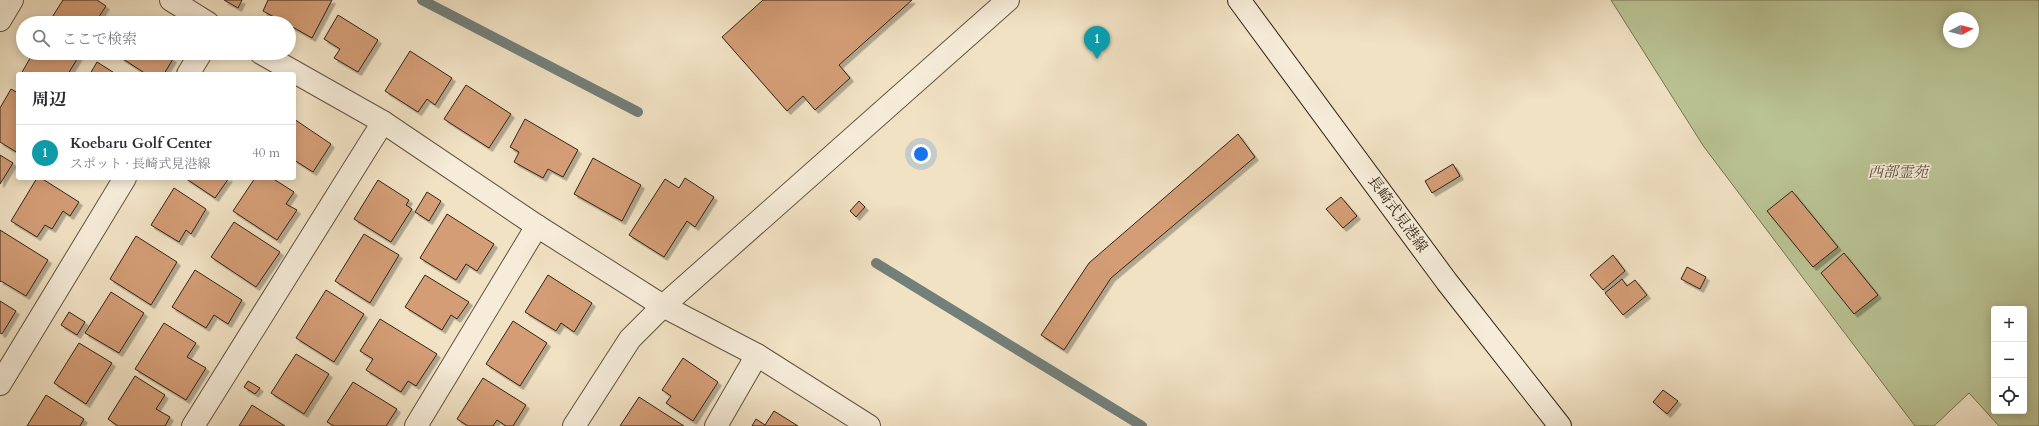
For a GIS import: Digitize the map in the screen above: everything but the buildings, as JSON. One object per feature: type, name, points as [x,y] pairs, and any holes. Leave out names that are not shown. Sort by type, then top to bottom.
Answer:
[{"type":"street","points":[[0,20],[12,0]]},
{"type":"street","points":[[171,0],[197,16]]},
{"type":"street","points":[[574,426],[630,339],[663,306],[1008,0]]},
{"type":"street","name":"長崎式見港線","points":[[1239,0],[1447,282],[1560,426]]},
{"type":"street","points":[[189,72],[196,60]]},
{"type":"street","points":[[273,60],[295,72]]},
{"type":"street","points":[[296,73],[383,122],[537,226],[663,306],[757,355],[869,426]]},
{"type":"street","points":[[193,426],[383,122]]},
{"type":"street","points":[[0,384],[124,180]]},
{"type":"street","points":[[416,426],[537,226]]},
{"type":"street","points":[[716,426],[757,355]]},
{"type":"green space","name":"西部霊苑","points":[[1611,0],[2039,0],[2039,426],[1999,426],[1969,393],[1934,426],[1915,426],[1704,147]]},
{"type":"waterway","points":[[422,0],[638,112]]},
{"type":"waterway","points":[[876,263],[1142,426]]},
{"type":"place","name":"Koebaru Golf Center","points":[[1097,59]]}]
